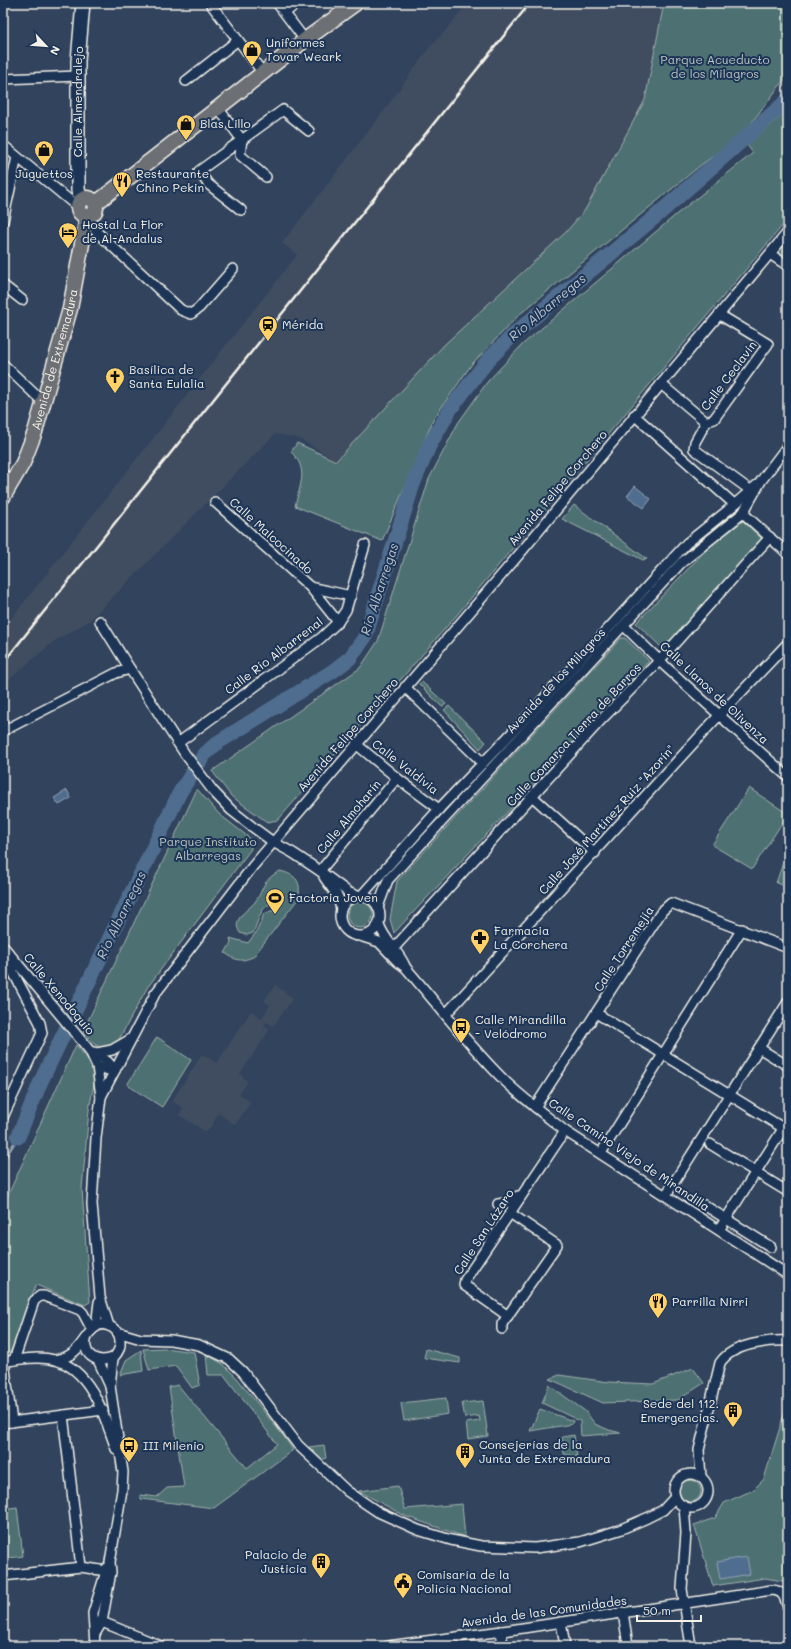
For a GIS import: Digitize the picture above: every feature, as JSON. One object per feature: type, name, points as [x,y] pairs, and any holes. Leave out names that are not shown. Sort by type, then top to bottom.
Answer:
[{"type":"main road","name":"Calle Almendralejo","points":[[83,3],[78,76],[78,190],[86,209]]},
{"type":"main road","points":[[86,209],[356,3]]},
{"type":"main road","name":"Avenida de Extremadura","points":[[3,497],[7,478],[23,463],[30,444],[70,309],[86,209]]},
{"type":"street","points":[[210,3],[263,73]]},
{"type":"street","points":[[277,3],[306,40]]},
{"type":"street","points":[[284,13],[297,3]]},
{"type":"street","points":[[186,81],[238,40]]},
{"type":"street","points":[[3,79],[78,76]]},
{"type":"street","points":[[218,108],[242,140],[240,155],[266,177]]},
{"type":"street","points":[[240,210],[208,184],[199,171],[283,110],[309,131]]},
{"type":"street","points":[[3,145],[74,204],[86,209],[181,310],[191,314],[199,308],[233,269]]},
{"type":"street","points":[[3,221],[17,157]]},
{"type":"street","name":"Avenida Felipe Corchero","points":[[109,1326],[100,1297],[92,1204],[96,1138],[101,1097],[155,994],[273,842],[517,557],[788,232]]},
{"type":"street","points":[[770,254],[788,266]]},
{"type":"street","points":[[3,285],[22,300]]},
{"type":"street","name":"Calle Ceclavín","points":[[720,315],[768,344],[714,419],[706,422],[695,442],[694,449],[750,490]]},
{"type":"street","points":[[3,364],[43,402]]},
{"type":"street","points":[[661,384],[706,422]]},
{"type":"street","points":[[634,415],[734,504]]},
{"type":"street","name":"Avenida de los Milagros","points":[[378,907],[388,880],[681,563],[743,513],[761,481],[788,445]]},
{"type":"street","name":"Avenida de los Milagros","points":[[359,896],[687,543],[761,481]]},
{"type":"street","name":"Calle Malcocinado","points":[[215,502],[310,587],[338,622]]},
{"type":"street","points":[[743,513],[788,554]]},
{"type":"street","name":"Calle Comarca Tierra de Barros","points":[[394,948],[602,719],[660,660],[770,537]]},
{"type":"street","name":"Calle Río Albarrenal","points":[[178,743],[321,638],[338,622],[346,610],[351,596],[365,545]]},
{"type":"street","name":"Calle Malcocinado","points":[[310,587],[351,596]]},
{"type":"street","points":[[100,620],[185,754],[231,810],[273,842],[320,870],[348,892],[359,896],[368,897],[374,901],[380,914],[379,924],[370,934],[363,936],[349,934],[340,923],[339,916],[344,902],[350,898],[359,896]]},
{"type":"street","name":"Calle Llanos de Olivenza","points":[[624,626],[720,715],[786,772]]},
{"type":"street","name":"Calle José Martínez Ruiz \"Azorín\"","points":[[446,1014],[788,643]]},
{"type":"street","points":[[3,731],[116,673],[130,669]]},
{"type":"street","points":[[405,687],[483,763]]},
{"type":"street","name":"Calle Valdivia","points":[[356,744],[397,778],[439,809]]},
{"type":"street","name":"Calle Almoharín","points":[[320,870],[397,778]]},
{"type":"street","points":[[532,796],[594,853]]},
{"type":"street","points":[[320,870],[338,897],[341,909]]},
{"type":"street","name":"Calle Torremejía","points":[[535,1107],[662,911],[671,902],[788,948]]},
{"type":"street","name":"Calle Camino Viejo de Mirandilla","points":[[379,924],[382,932],[402,957],[406,968]]},
{"type":"street","points":[[601,1153],[742,929]]},
{"type":"street","name":"Calle Camino Viejo de Mirandilla","points":[[363,936],[379,942],[398,962],[406,968],[505,1081],[565,1131],[788,1275]]},
{"type":"street","name":"Calle Xenodoquio","points":[[5,950],[94,1052]]},
{"type":"street","name":"Calle Xenodoquio","points":[[3,1117],[42,1032],[40,1023],[13,972],[5,950]]},
{"type":"street","points":[[666,1195],[788,1002]]},
{"type":"street","points":[[596,1013],[730,1095],[787,1127],[719,1230]]},
{"type":"street","points":[[94,1052],[112,1050],[132,1038]]},
{"type":"street","points":[[759,1048],[788,1066]]},
{"type":"street","points":[[94,1052],[101,1097]]},
{"type":"street","points":[[94,1052],[108,1062],[115,1070]]},
{"type":"street","points":[[97,1066],[115,1070]]},
{"type":"street","name":"Calle San Lázaro","points":[[508,1316],[464,1285],[464,1280],[565,1131]]},
{"type":"street","points":[[710,1144],[788,1192]]},
{"type":"street","name":"Calle San Lázaro","points":[[498,1204],[511,1202],[524,1191]]},
{"type":"street","points":[[704,1205],[771,1247]]},
{"type":"street","points":[[502,1329],[502,1324],[557,1245],[510,1213]]},
{"type":"street","points":[[14,1360],[34,1301],[40,1296],[44,1296],[80,1310],[83,1313],[91,1331],[85,1346],[90,1355],[103,1361],[113,1358]]},
{"type":"street","name":"Avenida Felipe Corchero","points":[[91,1331],[100,1297]]},
{"type":"street","points":[[59,1362],[77,1350],[91,1331],[109,1326],[117,1332],[141,1339],[171,1340],[199,1345],[213,1351],[229,1360],[243,1372],[298,1445],[347,1491],[378,1512],[418,1530],[451,1540],[481,1546],[535,1548],[580,1542],[619,1530],[663,1510],[683,1505],[695,1507]]},
{"type":"street","points":[[97,1627],[111,1572],[110,1562],[123,1472],[110,1386],[113,1358],[119,1350],[121,1344],[117,1332]]},
{"type":"street","points":[[119,1350],[130,1343],[141,1339]]},
{"type":"street","points":[[687,1474],[699,1450],[720,1363],[724,1356],[733,1351],[761,1343],[788,1341]]},
{"type":"street","points":[[59,1362],[90,1355]]},
{"type":"street","points":[[103,1410],[7,1422],[4,1362],[36,1358],[59,1362],[73,1370],[86,1383],[103,1410],[123,1472]]},
{"type":"street","points":[[98,1360],[110,1386]]},
{"type":"street","points":[[63,1415],[81,1566]]},
{"type":"street","points":[[686,1533],[695,1507],[703,1502],[708,1493],[707,1485],[701,1477],[699,1450]]},
{"type":"street","points":[[691,1646],[684,1603],[682,1579],[686,1533],[683,1505],[675,1497],[674,1488],[675,1484],[682,1476],[687,1474],[701,1477]]},
{"type":"street","points":[[663,1510],[675,1497]]},
{"type":"street","points":[[95,1646],[101,1599],[100,1590],[110,1562]]},
{"type":"street","points":[[3,1576],[81,1566],[106,1571]]},
{"type":"street","name":"Avenida de las Comunidades","points":[[391,1646],[772,1590],[779,1590],[783,1593],[788,1607]]},
{"type":"street","points":[[622,1612],[628,1646]]},
{"type":"street","points":[[561,1622],[565,1646]]},
{"type":"street","points":[[97,1627],[161,1646]]},
{"type":"street","points":[[501,1631],[503,1646]]},
{"type":"shaded area","points":[[467,3],[664,3],[645,100],[585,210],[566,232],[445,344],[336,461],[296,438],[275,434],[89,621],[53,642],[3,685],[3,629],[297,255],[282,243],[383,112],[429,48],[446,30]]},
{"type":"shaded area","points":[[635,486],[651,499],[644,508],[627,496]]},
{"type":"shaded area","points":[[67,790],[71,798],[59,805],[54,798]]},
{"type":"shaded area","points":[[275,985],[293,998],[274,1026],[266,1022],[264,1026],[270,1029],[240,1074],[248,1082],[239,1094],[251,1102],[235,1125],[218,1113],[213,1124],[206,1132],[179,1115],[183,1108],[172,1101],[202,1054],[217,1063],[251,1011],[262,1018],[270,1005],[264,1001]]},
{"type":"shaded area","points":[[747,1557],[750,1574],[720,1579],[717,1562]]},
{"type":"green space","name":"Parque Acueducto de los Milagros","points":[[664,3],[788,3],[788,75],[742,135],[701,165],[520,314],[472,364],[434,418],[382,541],[295,506],[302,478],[300,465],[297,458],[291,452],[297,443],[336,461],[445,344],[566,232],[585,210],[645,100]]},
{"type":"green space","points":[[788,110],[788,219],[456,616],[278,820],[267,822],[231,796],[212,771],[360,668],[378,641],[429,479],[458,423],[488,381],[523,344],[678,213],[753,153],[747,145]]},
{"type":"green space","points":[[788,232],[788,267],[770,254]]},
{"type":"green space","points":[[574,505],[647,559],[643,560],[562,519]]},
{"type":"green space","points":[[743,521],[763,540],[663,649],[636,623],[709,547]]},
{"type":"green space","points":[[621,638],[625,638],[649,661],[394,933],[390,919],[397,881]]},
{"type":"green space","points":[[422,682],[446,704],[442,707],[419,684]]},
{"type":"green space","points":[[449,706],[486,742],[480,749],[444,710]]},
{"type":"green space","points":[[749,788],[788,814],[752,869],[712,845]]},
{"type":"green space","name":"Parque Instituto Albarregas","points":[[197,789],[219,814],[251,839],[251,849],[147,988],[116,1045],[106,1050],[94,1044],[83,1031]]},
{"type":"green space","points":[[785,857],[788,858],[788,887],[776,883]]},
{"type":"green space","name":"Factoria Joven","points":[[280,871],[291,875],[297,880],[299,884],[298,899],[253,957],[245,960],[233,958],[225,953],[231,943],[230,938],[248,943],[257,931],[264,914],[279,908],[278,903],[267,906],[261,913],[253,933],[247,935],[240,933],[237,926],[239,918],[255,902],[269,878]]},
{"type":"green space","points":[[360,902],[369,906],[373,915],[369,924],[360,928],[351,924],[347,915],[351,906]]},
{"type":"green space","points":[[157,1037],[191,1060],[162,1107],[127,1085]]},
{"type":"green space","points":[[76,1045],[87,1058],[93,1071],[94,1084],[89,1110],[82,1189],[90,1302],[85,1305],[36,1285],[11,1351],[3,1355],[3,1206]]},
{"type":"green space","points":[[164,1348],[194,1352],[200,1385],[192,1388],[176,1366],[149,1370],[143,1349]]},
{"type":"green space","points":[[426,1349],[460,1358],[460,1363],[424,1358]]},
{"type":"green space","points":[[141,1350],[143,1371],[120,1375],[126,1360]]},
{"type":"green space","points":[[206,1354],[223,1364],[237,1378],[293,1450],[214,1508],[141,1499],[140,1495],[157,1497],[167,1488],[184,1487],[169,1387],[178,1385],[247,1468],[277,1444],[224,1375],[208,1375]]},
{"type":"green space","points":[[693,1368],[704,1383],[678,1400],[603,1403],[550,1379],[559,1375],[609,1382],[653,1384]]},
{"type":"green space","points":[[549,1385],[585,1411],[595,1424],[621,1433],[581,1436],[580,1421],[542,1403]]},
{"type":"green space","points":[[446,1398],[448,1414],[404,1421],[401,1403]]},
{"type":"green space","points":[[483,1401],[488,1436],[468,1439],[466,1423],[480,1421],[479,1416],[465,1418],[462,1403]]},
{"type":"green space","points":[[788,1407],[788,1582],[765,1578],[713,1586],[694,1525],[715,1518],[724,1503],[753,1490],[764,1479],[785,1411]]},
{"type":"green space","points":[[540,1409],[573,1421],[572,1424],[530,1431]]},
{"type":"green space","points":[[574,1435],[577,1457],[564,1454],[562,1437]]},
{"type":"green space","points":[[324,1445],[326,1458],[322,1460],[309,1447]]},
{"type":"green space","points":[[690,1480],[698,1483],[701,1491],[698,1499],[690,1502],[682,1499],[679,1491],[682,1483]]},
{"type":"green space","points":[[398,1486],[405,1509],[462,1504],[465,1537],[405,1516],[359,1491]]},
{"type":"green space","points":[[17,1507],[23,1556],[3,1559],[3,1509]]},
{"type":"waterway","name":"Río Albarregas","points":[[18,1137],[42,1079],[180,792],[204,755],[217,743],[333,671],[350,658],[365,637],[413,484],[429,446],[451,408],[488,360],[514,334],[655,217],[788,100]]},
{"type":"waterway","points":[[3,1161],[18,1137]]},
{"type":"railway","points":[[3,663],[530,3]]},
{"type":"place","name":"Uniformes Tovar Weark","points":[[252,67]]},
{"type":"place","name":"Blas Lillo","points":[[186,141]]},
{"type":"place","name":"Juguettos","points":[[44,167]]},
{"type":"place","name":"Restaurante Chino Pekin","points":[[122,198]]},
{"type":"place","name":"Hostal La Flor de Al-Andalus","points":[[68,249]]},
{"type":"place","name":"Mérida","points":[[268,342]]},
{"type":"place","name":"Basílica de Santa Eulalia","points":[[115,394]]},
{"type":"place","name":"Factoria Joven","points":[[275,915]]},
{"type":"place","name":"Farmacia La Corchera","points":[[480,955]]},
{"type":"place","name":"Calle Mirandilla - Velódromo","points":[[461,1044]]},
{"type":"place","name":"Parrilla Nirri","points":[[658,1319]]},
{"type":"place","name":"Sede del 112. Emergencias.","points":[[733,1428]]},
{"type":"place","name":"III Milenio","points":[[129,1463]]},
{"type":"place","name":"Consejerías de la Junta de Extremadura","points":[[465,1469]]},
{"type":"place","name":"Palacio de Justicia","points":[[321,1579]]},
{"type":"place","name":"Comisaría de la Policía Nacional","points":[[403,1599]]}]
